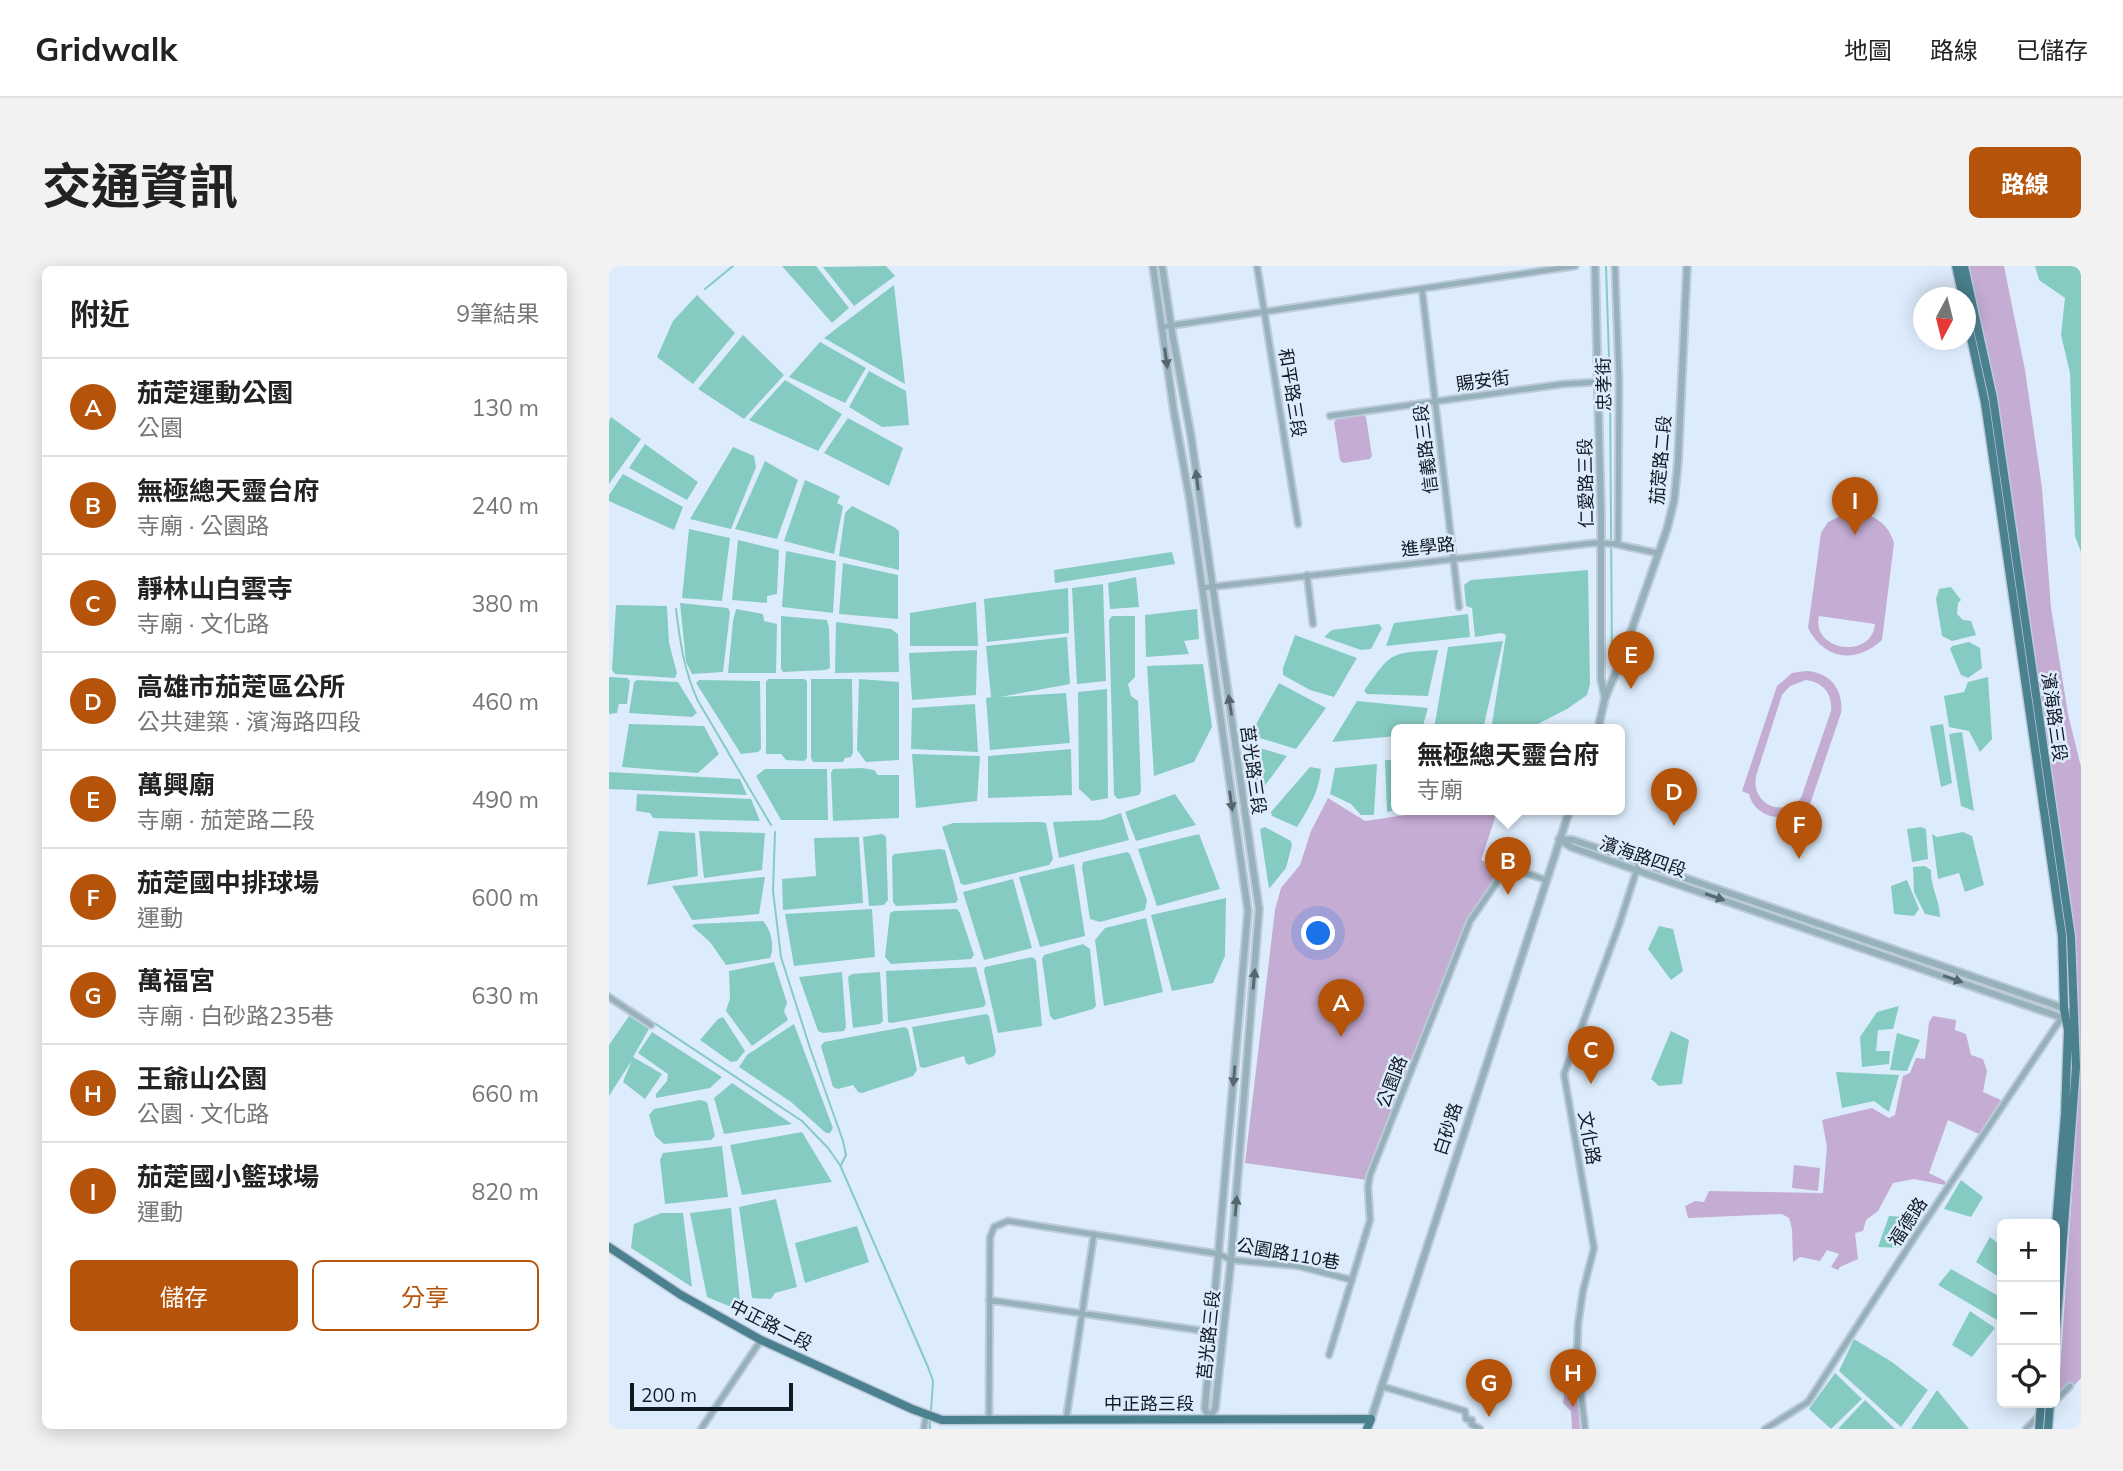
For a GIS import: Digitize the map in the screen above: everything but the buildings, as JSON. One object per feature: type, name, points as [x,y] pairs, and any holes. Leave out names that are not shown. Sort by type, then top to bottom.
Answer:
[{"type":"main road","points":[[1956,266],[1961,287]]},
{"type":"main road","name":"濱海路三段","points":[[1964,266],[1993,398],[2061,936],[2064,1015],[2068,1030],[2065,1114],[2056,1219]]},
{"type":"main road","name":"濱海路三段","points":[[1974,350],[1985,403],[2071,937],[2076,1067],[2060,1282]]},
{"type":"main road","name":"中正路二段","points":[[609,1247],[681,1294],[761,1340],[927,1415]]},
{"type":"main road","points":[[2039,1429],[2041,1408]]},
{"type":"main road","points":[[2048,1429],[2052,1408]]},
{"type":"main road","name":"中正路三段","points":[[927,1415],[940,1423],[989,1420],[1371,1419]]},
{"type":"main road","name":"白砂路","points":[[1367,1429],[1371,1419]]},
{"type":"street","name":"莒光路三段","points":[[1153,266],[1190,501],[1248,911],[1205,1408],[1209,1419]]},
{"type":"street","name":"莒光路三段","points":[[1162,266],[1191,436],[1259,909],[1231,1259],[1215,1409],[1209,1419]]},
{"type":"street","name":"和平路三段","points":[[1257,266],[1298,524]]},
{"type":"street","points":[[1161,327],[1575,266]]},
{"type":"street","name":"仁愛路三段","points":[[1595,266],[1603,543],[1601,679],[1605,698]]},
{"type":"street","name":"忠孝街","points":[[1615,266],[1619,380],[1617,544]]},
{"type":"street","name":"茄萣路二段","points":[[1599,724],[1605,698],[1618,671],[1674,501],[1687,266]]},
{"type":"street","name":"信義路三段","points":[[1422,289],[1459,607]]},
{"type":"street","name":"賜安街","points":[[1330,416],[1590,380],[1598,382]]},
{"type":"street","name":"進學路","points":[[1202,588],[1603,543],[1657,553]]},
{"type":"street","points":[[1307,575],[1313,624]]},
{"type":"street","points":[[1225,754],[1235,746]]},
{"type":"street","points":[[1559,839],[1568,815]]},
{"type":"street","name":"濱海路四段","points":[[1559,839],[1571,847],[1638,866],[2074,1018]]},
{"type":"street","name":"白砂路","points":[[1371,1419],[1559,839]]},
{"type":"street","name":"文化路","points":[[1585,1429],[1577,1357],[1578,1325],[1594,1248],[1564,1074],[1638,866]]},
{"type":"street","name":"公園路","points":[[1329,1355],[1370,1220],[1370,1175],[1470,921],[1501,876],[1508,872],[1522,872],[1546,880]]},
{"type":"street","points":[[609,997],[651,1024]]},
{"type":"street","name":"福德路","points":[[1765,1429],[1808,1402],[1916,1234],[2064,1015]]},
{"type":"street","name":"公園路110巷","points":[[989,1300],[990,1238],[994,1227],[1008,1221],[1219,1254],[1231,1259],[1298,1266],[1352,1280]]},
{"type":"street","points":[[1066,1420],[1094,1234]]},
{"type":"street","points":[[989,1420],[989,1300],[1211,1332]]},
{"type":"street","points":[[701,1429],[761,1340]]},
{"type":"street","points":[[1381,1386],[1465,1412],[1467,1419],[1472,1420],[1471,1424],[1480,1429]]},
{"type":"street","points":[[2060,1395],[2070,1386]]},
{"type":"street","points":[[2027,1429],[2047,1408]]},
{"type":"street","points":[[924,1429],[927,1415]]},
{"type":"shaded area","points":[[782,266],[816,266],[849,308],[832,323]]},
{"type":"shaded area","points":[[886,266],[895,276],[854,306],[823,267]]},
{"type":"shaded area","points":[[1968,266],[2004,266],[2025,370],[2042,488],[2051,608],[2068,714],[2081,767],[2081,1378],[2060,1401],[2079,1088],[2080,1032],[2074,928],[1985,345],[1976,303],[1976,287],[1973,287]]},
{"type":"shaded area","points":[[2035,266],[2081,266],[2081,552],[2075,536],[2070,373],[2061,335],[2065,298],[2039,280]]},
{"type":"shaded area","points":[[894,285],[905,384],[824,338]]},
{"type":"shaded area","points":[[697,295],[735,333],[693,384],[657,357],[673,321]]},
{"type":"shaded area","points":[[743,335],[784,375],[744,419],[698,389]]},
{"type":"shaded area","points":[[820,342],[866,368],[845,403],[789,377]]},
{"type":"shaded area","points":[[869,371],[906,391],[909,425],[882,427],[849,407]]},
{"type":"shaded area","points":[[785,380],[842,414],[818,451],[749,420]]},
{"type":"shaded area","points":[[1363,415],[1366,417],[1372,456],[1370,459],[1343,463],[1340,460],[1334,422],[1337,419]]},
{"type":"shaded area","points":[[611,417],[641,439],[609,484],[609,421]]},
{"type":"shaded area","points":[[848,418],[903,448],[889,486],[824,453]]},
{"type":"shaded area","points":[[645,444],[698,482],[687,500],[629,468]]},
{"type":"shaded area","points":[[733,447],[754,456],[756,467],[731,529],[690,519]]},
{"type":"shaded area","points":[[765,461],[798,480],[777,539],[735,529]]},
{"type":"shaded area","points":[[623,474],[683,507],[674,530],[609,501],[609,495]]},
{"type":"shaded area","points":[[805,480],[840,496],[837,503],[843,506],[834,554],[784,541]]},
{"type":"shaded area","points":[[852,506],[899,531],[899,570],[839,556],[845,513]]},
{"type":"shaded area","points":[[1849,512],[1871,516],[1888,529],[1894,543],[1882,640],[1862,653],[1841,655],[1832,652],[1815,639],[1808,628],[1821,533],[1828,522]],"holes":[[[1819,616],[1875,624],[1864,643],[1843,647],[1824,637],[1819,628]]]},
{"type":"shaded area","points":[[689,529],[730,538],[722,601],[682,598]]},
{"type":"shaded area","points":[[738,540],[779,550],[777,594],[767,596],[767,603],[732,600]]},
{"type":"shaded area","points":[[786,551],[836,561],[833,613],[782,607]]},
{"type":"shaded area","points":[[1172,552],[1175,564],[1055,583],[1054,570]]},
{"type":"shaded area","points":[[843,563],[898,575],[898,619],[839,614]]},
{"type":"shaded area","points":[[1588,570],[1590,684],[1587,695],[1538,724],[1492,724],[1506,635],[1501,633],[1475,637],[1472,608],[1466,606],[1464,585],[1471,580]]},
{"type":"shaded area","points":[[1136,577],[1139,607],[1110,609],[1108,583]]},
{"type":"shaded area","points":[[1103,584],[1106,681],[1077,684],[1072,588]]},
{"type":"shaded area","points":[[1951,587],[1961,600],[1957,614],[1963,620],[1971,621],[1976,635],[1952,641],[1942,636],[1936,599],[1939,589]]},
{"type":"shaded area","points":[[1068,588],[1069,633],[987,642],[984,599]]},
{"type":"shaded area","points":[[976,602],[978,646],[910,646],[910,613]]},
{"type":"shaded area","points":[[680,603],[728,608],[730,612],[723,672],[692,674],[686,662]]},
{"type":"shaded area","points":[[616,605],[667,606],[669,643],[677,673],[675,678],[615,674],[612,670]]},
{"type":"shaded area","points":[[736,609],[763,614],[764,621],[777,624],[776,673],[728,673]]},
{"type":"shaded area","points":[[1197,609],[1199,639],[1184,641],[1189,654],[1146,657],[1145,615]]},
{"type":"shaded area","points":[[1468,614],[1470,637],[1386,646],[1394,623]]},
{"type":"shaded area","points":[[781,616],[827,620],[830,668],[783,672]]},
{"type":"shaded area","points":[[1112,616],[1135,616],[1135,677],[1128,684],[1131,696],[1138,701],[1141,791],[1139,795],[1118,799],[1114,795],[1109,620]]},
{"type":"shaded area","points":[[836,622],[891,629],[898,634],[899,672],[835,673]]},
{"type":"shaded area","points":[[1379,624],[1382,628],[1371,649],[1361,650],[1324,637],[1332,630]]},
{"type":"shaded area","points":[[1295,635],[1357,658],[1334,697],[1310,690],[1283,675]]},
{"type":"shaded area","points":[[1067,637],[1070,684],[1000,697],[1066,693],[1070,743],[990,750],[986,698],[991,697],[986,646]]},
{"type":"shaded area","points":[[1503,641],[1484,724],[1435,724],[1448,647]]},
{"type":"shaded area","points":[[1969,642],[1980,648],[1982,668],[1968,678],[1961,675],[1950,649],[1952,646]]},
{"type":"shaded area","points":[[977,650],[976,695],[912,700],[909,653]]},
{"type":"shaded area","points":[[1438,650],[1428,696],[1367,694],[1364,691],[1393,657],[1410,652]]},
{"type":"shaded area","points":[[1203,664],[1212,727],[1194,762],[1154,776],[1147,666]]},
{"type":"shaded area","points":[[1815,672],[1828,679],[1838,690],[1841,713],[1807,813],[1800,811],[1793,815],[1777,817],[1757,808],[1749,794],[1742,791],[1777,686],[1792,673]],"holes":[[[1806,680],[1817,683],[1826,690],[1831,711],[1801,798],[1793,804],[1777,807],[1763,801],[1758,794],[1756,776],[1782,695],[1790,686]]]},
{"type":"shaded area","points":[[609,677],[627,678],[630,681],[627,704],[619,704],[617,713],[609,714]]},
{"type":"shaded area","points":[[1988,677],[1992,739],[1980,752],[1969,731],[1949,727],[1944,696],[1964,692],[1968,682]]},
{"type":"shaded area","points":[[768,679],[807,681],[807,758],[804,761],[786,760],[781,754],[766,754]]},
{"type":"shaded area","points":[[811,679],[852,679],[853,753],[843,762],[813,762],[811,758]]},
{"type":"shaded area","points":[[859,679],[899,682],[899,760],[866,762],[857,750]]},
{"type":"shaded area","points":[[699,680],[760,681],[761,749],[758,752],[741,754],[696,683]]},
{"type":"shaded area","points":[[634,682],[678,682],[697,713],[692,717],[629,713]]},
{"type":"shaded area","points":[[1279,683],[1326,708],[1296,749],[1250,735]]},
{"type":"shaded area","points":[[1107,689],[1108,798],[1092,801],[1079,789],[1078,692]]},
{"type":"shaded area","points":[[1357,701],[1428,708],[1423,724],[1391,724],[1391,736],[1332,742]]},
{"type":"shaded area","points":[[975,704],[978,752],[911,749],[912,708]]},
{"type":"shaded area","points":[[629,724],[704,726],[719,754],[698,773],[622,767]]},
{"type":"shaded area","points":[[1943,724],[1952,783],[1941,787],[1930,726]]},
{"type":"shaded area","points":[[1962,732],[1974,811],[1961,806],[1949,734]]},
{"type":"shaded area","points":[[1246,744],[1287,756],[1260,792]]},
{"type":"shaded area","points":[[1071,749],[1072,795],[988,798],[988,756]]},
{"type":"shaded area","points":[[912,754],[980,756],[977,801],[916,808]]},
{"type":"shaded area","points":[[1385,760],[1391,760],[1391,811],[1387,812]]},
{"type":"shaded area","points":[[1377,764],[1374,815],[1361,815],[1351,804],[1330,794],[1335,768]]},
{"type":"shaded area","points":[[1310,767],[1321,769],[1320,777],[1313,800],[1297,827],[1272,816],[1271,812]]},
{"type":"shaded area","points":[[765,769],[827,769],[828,820],[781,820],[756,776]]},
{"type":"shaded area","points":[[833,769],[874,770],[878,775],[899,775],[899,818],[833,821]]},
{"type":"shaded area","points":[[609,772],[740,779],[747,795],[609,789]]},
{"type":"shaded area","points":[[637,794],[751,799],[760,821],[653,818],[650,813],[636,811]]},
{"type":"shaded area","points":[[1175,794],[1196,825],[1136,841],[1125,812]]},
{"type":"shaded area","points":[[1328,798],[1365,821],[1406,815],[1496,815],[1481,860],[1502,869],[1471,912],[1367,1180],[1245,1163],[1275,910],[1281,888],[1300,865],[1311,831]]},
{"type":"shaded area","points":[[1121,813],[1129,840],[1059,858],[1053,822],[1101,820]]},
{"type":"shaded area","points":[[953,823],[1046,823],[1053,859],[1049,865],[961,884],[942,827]]},
{"type":"shaded area","points":[[1265,827],[1291,841],[1292,845],[1286,868],[1269,889],[1260,829]]},
{"type":"shaded area","points":[[1907,829],[1926,829],[1928,859],[1912,862]]},
{"type":"shaded area","points":[[659,831],[695,833],[698,876],[647,885]]},
{"type":"shaded area","points":[[699,831],[765,833],[762,870],[704,878]]},
{"type":"shaded area","points":[[1963,832],[1972,836],[1984,885],[1965,892],[1959,873],[1938,879],[1932,834],[1937,837]]},
{"type":"shaded area","points":[[882,834],[886,837],[888,900],[884,905],[869,906],[863,837]]},
{"type":"shaded area","points":[[1199,834],[1220,889],[1157,906],[1138,849]]},
{"type":"shaded area","points":[[859,837],[863,903],[783,910],[782,879],[816,876],[814,838]]},
{"type":"shaded area","points":[[945,850],[958,900],[955,903],[896,906],[893,902],[894,854]]},
{"type":"shaded area","points":[[1127,852],[1147,900],[1145,910],[1100,922],[1090,919],[1083,862]]},
{"type":"shaded area","points":[[1074,864],[1085,936],[1040,947],[1019,877]]},
{"type":"shaded area","points":[[1925,866],[1931,870],[1940,917],[1925,914],[1914,892],[1913,867]]},
{"type":"shaded area","points":[[765,877],[759,914],[692,920],[672,886]]},
{"type":"shaded area","points":[[1013,879],[1032,948],[984,960],[963,892]]},
{"type":"shaded area","points":[[1907,880],[1919,909],[1914,916],[1894,914],[1891,886]]},
{"type":"shaded area","points":[[1226,898],[1225,956],[1213,983],[1172,991],[1151,915]]},
{"type":"shaded area","points":[[872,909],[875,957],[794,966],[785,914]]},
{"type":"shaded area","points":[[957,909],[974,955],[971,959],[891,964],[885,957],[890,913]]},
{"type":"shaded area","points":[[1146,918],[1163,992],[1104,1006],[1095,940],[1105,928]]},
{"type":"shaded area","points":[[763,921],[771,938],[770,958],[726,965],[710,942],[692,926],[695,924]]},
{"type":"shaded area","points":[[1659,926],[1673,929],[1683,971],[1671,980],[1648,949]]},
{"type":"shaded area","points":[[1083,944],[1090,949],[1096,1006],[1054,1020],[1050,1016],[1042,959],[1044,955]]},
{"type":"shaded area","points":[[1032,957],[1036,960],[1042,1026],[998,1033],[985,967]]},
{"type":"shaded area","points":[[774,962],[787,1003],[784,1011],[788,1020],[752,1046],[726,1011],[730,998],[729,971]]},
{"type":"shaded area","points":[[976,967],[986,1004],[983,1007],[888,1022],[886,971]]},
{"type":"shaded area","points":[[842,972],[846,1027],[844,1031],[823,1033],[818,1031],[799,977]]},
{"type":"shaded area","points":[[880,972],[883,1021],[880,1024],[853,1028],[848,977],[852,974]]},
{"type":"shaded area","points":[[1899,1006],[1893,1029],[1878,1030],[1876,1051],[1890,1051],[1889,1064],[1862,1067],[1860,1037],[1877,1012]]},
{"type":"shaded area","points":[[986,1014],[989,1016],[996,1051],[994,1056],[969,1065],[964,1056],[920,1067],[912,1027]]},
{"type":"shaded area","points":[[629,1016],[649,1029],[633,1057],[662,1074],[645,1099],[623,1082],[632,1060],[609,1096],[609,1045]]},
{"type":"shaded area","points":[[1933,1016],[1956,1020],[1955,1030],[1966,1034],[1971,1055],[1983,1059],[1987,1071],[1983,1092],[2001,1100],[1979,1134],[1948,1120],[1929,1173],[1945,1181],[1945,1185],[1914,1179],[1893,1183],[1878,1211],[1866,1220],[1863,1231],[1855,1233],[1858,1259],[1838,1270],[1831,1267],[1839,1254],[1827,1250],[1820,1261],[1800,1257],[1793,1262],[1792,1229],[1789,1218],[1782,1214],[1688,1218],[1685,1206],[1695,1201],[1704,1202],[1709,1191],[1823,1193],[1827,1147],[1822,1120],[1872,1108],[1889,1118],[1895,1115],[1903,1076],[1910,1073],[1916,1058],[1925,1059],[1929,1022]]},
{"type":"shaded area","points":[[723,1017],[745,1051],[737,1061],[731,1062],[700,1040],[718,1019]]},
{"type":"shaded area","points":[[794,1024],[833,1128],[830,1133],[826,1133],[791,1102],[739,1067],[747,1055]]},
{"type":"shaded area","points":[[904,1027],[908,1029],[917,1070],[913,1076],[862,1093],[853,1085],[838,1089],[833,1087],[821,1046],[824,1042]]},
{"type":"shaded area","points":[[1671,1031],[1689,1040],[1682,1084],[1659,1086],[1651,1079]]},
{"type":"shaded area","points":[[652,1032],[722,1077],[710,1088],[656,1098],[656,1094],[667,1081],[668,1074],[638,1053]]},
{"type":"shaded area","points":[[1897,1033],[1920,1040],[1907,1071],[1890,1070]]},
{"type":"shaded area","points":[[1836,1072],[1899,1075],[1889,1112],[1874,1101],[1842,1108]]},
{"type":"shaded area","points":[[732,1083],[792,1124],[724,1134],[714,1098]]},
{"type":"shaded area","points":[[700,1100],[707,1102],[715,1136],[711,1140],[664,1144],[655,1136],[649,1115],[654,1109]]},
{"type":"shaded area","points":[[802,1132],[832,1182],[742,1195],[730,1145]]},
{"type":"shaded area","points":[[722,1146],[728,1197],[665,1204],[660,1160],[663,1153]]},
{"type":"shaded area","points":[[1794,1165],[1820,1168],[1818,1191],[1792,1188]]},
{"type":"shaded area","points":[[1961,1180],[1983,1197],[1971,1217],[1944,1209]]},
{"type":"shaded area","points":[[776,1199],[797,1287],[775,1293],[771,1299],[752,1298],[739,1207]]},
{"type":"shaded area","points":[[731,1208],[741,1311],[707,1297],[690,1213]]},
{"type":"shaded area","points":[[661,1213],[683,1213],[692,1287],[631,1248],[634,1224]]},
{"type":"shaded area","points":[[1889,1216],[1911,1217],[1916,1227],[1902,1248],[1878,1247]]},
{"type":"shaded area","points":[[857,1226],[869,1262],[805,1283],[795,1243]]},
{"type":"shaded area","points":[[1990,1237],[1997,1243],[1997,1276],[1976,1262]]},
{"type":"shaded area","points":[[1951,1269],[1997,1295],[1997,1320],[1938,1285]]},
{"type":"shaded area","points":[[1970,1311],[1995,1328],[1972,1357],[1952,1345]]},
{"type":"shaded area","points":[[1854,1339],[1892,1362],[1928,1390],[1901,1427],[1839,1371]]},
{"type":"shaded area","points":[[1835,1373],[1862,1399],[1831,1429],[1809,1409]]},
{"type":"shaded area","points":[[1576,1380],[1580,1429],[1572,1429],[1571,1411],[1563,1403],[1566,1381]]},
{"type":"shaded area","points":[[1937,1390],[1969,1429],[1911,1429]]},
{"type":"shaded area","points":[[1865,1400],[1895,1429],[1838,1429]]},
{"type":"waterway","points":[[705,289],[733,266]]},
{"type":"waterway","points":[[1606,266],[1610,388],[1612,659]]},
{"type":"waterway","points":[[676,609],[681,645],[693,690],[771,825]]},
{"type":"waterway","points":[[775,832],[773,891],[781,957],[843,1141],[846,1155],[841,1165]]},
{"type":"waterway","points":[[609,993],[802,1121],[828,1148],[840,1165],[928,1367],[933,1381],[931,1411]]},
{"type":"waterway","points":[[930,1420],[930,1429]]},
{"type":"place","name":"茄萣國小籃球場","points":[[1855,535]]},
{"type":"place","name":"萬興廟","points":[[1631,689]]},
{"type":"place","name":"高雄市茄萣區公所","points":[[1674,826]]},
{"type":"place","name":"茄萣國中排球場","points":[[1799,859]]},
{"type":"place","name":"無極總天靈台府","points":[[1508,895]]},
{"type":"place","name":"茄萣運動公園","points":[[1341,1037]]},
{"type":"place","name":"靜林山白雲寺","points":[[1591,1084]]},
{"type":"place","name":"王爺山公園","points":[[1573,1407]]},
{"type":"place","name":"萬福宮","points":[[1489,1417]]}]
